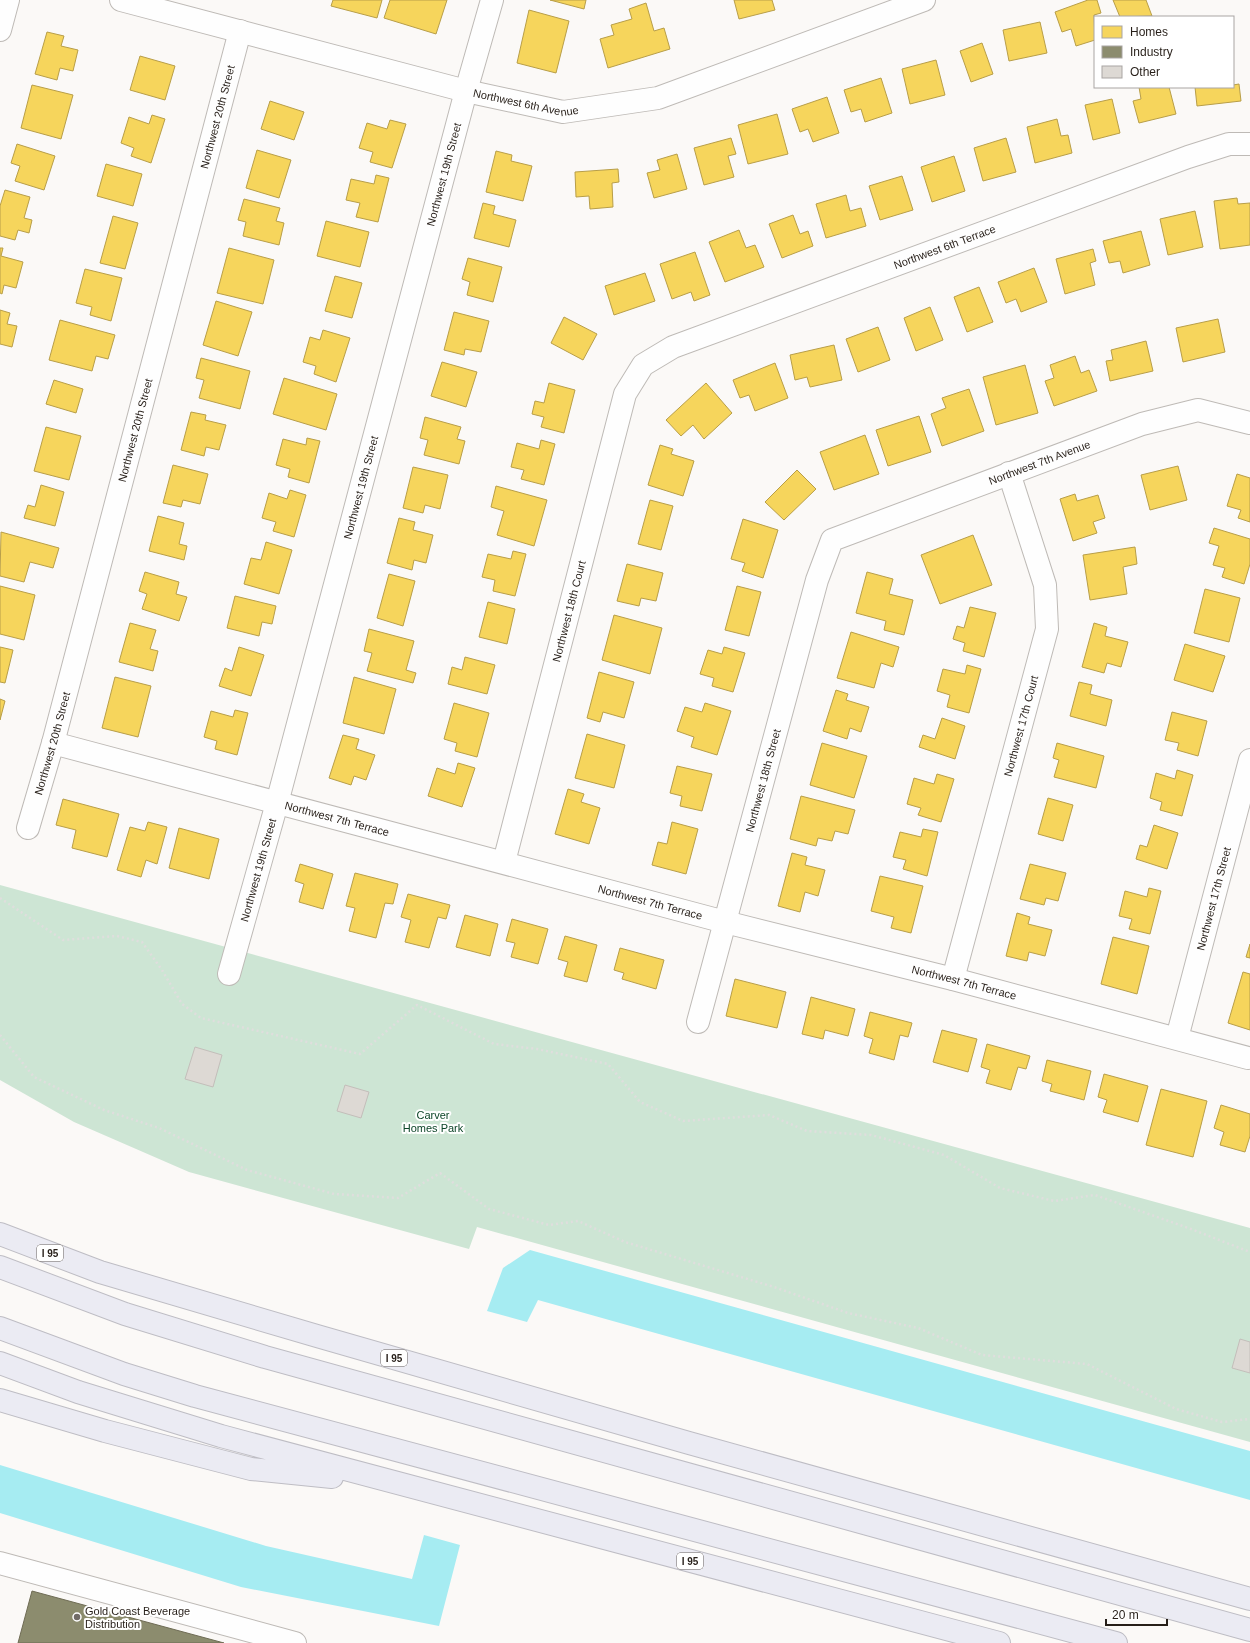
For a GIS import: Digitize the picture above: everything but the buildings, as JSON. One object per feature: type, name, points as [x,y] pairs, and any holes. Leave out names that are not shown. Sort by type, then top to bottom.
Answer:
[{"type":"highway","points":[[0,1218],[100,1272]]},
{"type":"highway","name":"I 95","points":[[0,1234],[100,1272],[317,1336],[688,1443],[1250,1599]]},
{"type":"highway","points":[[0,1267],[125,1314],[266,1357],[1250,1630]]},
{"type":"highway","points":[[0,1328],[124,1374],[202,1398],[1116,1643]]},
{"type":"highway","name":"I 95","points":[[0,1363],[78,1392],[145,1414],[221,1436],[999,1643]]},
{"type":"highway","points":[[0,1400],[126,1436],[251,1469],[401,1484]]},
{"type":"street","points":[[0,30],[8,0]]},
{"type":"street","name":"Northwest 6th Avenue","points":[[121,0],[466,91],[563,112],[658,98],[924,0]]},
{"type":"street","name":"Northwest 19th Street","points":[[230,974],[277,804],[466,91],[492,0]]},
{"type":"street","name":"Northwest 20th Street","points":[[28,828],[53,743],[240,31]]},
{"type":"street","name":"Northwest 6th Terrace","points":[[643,365],[673,347],[1188,157],[1229,144],[1250,144]]},
{"type":"street","name":"Northwest 18th Court","points":[[504,862],[625,394],[643,365]]},
{"type":"street","name":"Northwest 7th Avenue","points":[[832,540],[1142,424],[1198,410],[1250,424]]},
{"type":"street","name":"Northwest 17th Court","points":[[953,979],[1047,629],[1045,585],[1009,473]]},
{"type":"street","name":"Northwest 18th Street","points":[[698,1022],[817,580],[832,540]]},
{"type":"street","name":"Northwest 7th Terrace","points":[[53,743],[277,804],[504,862],[725,922],[953,979],[1248,1058]]},
{"type":"street","name":"Northwest 17th Street","points":[[1177,1038],[1250,760]]},
{"type":"street","points":[[0,1563],[295,1643]]},
{"type":"path","points":[[0,898],[63,940],[116,936],[142,942],[162,970],[182,1004],[201,1018],[360,1054],[417,1005],[494,1044],[537,1049],[608,1064],[640,1102],[683,1121],[769,1115],[807,1130],[871,1135],[944,1155],[1000,1188],[1054,1201],[1095,1195],[1191,1229],[1250,1252]]},
{"type":"path","points":[[0,1035],[34,1077],[104,1110],[159,1128],[246,1170],[334,1194],[398,1198],[440,1173],[489,1209],[549,1225],[578,1221],[624,1242],[774,1287],[848,1313],[918,1328],[982,1355],[1087,1364],[1176,1409],[1222,1422],[1250,1419]]},
{"type":"green space","name":"Carver Homes Park","points":[[0,885],[1250,1228],[1250,1442],[477,1227],[469,1249],[189,1172],[74,1122],[0,1080]]},
{"type":"water","points":[[530,1250],[1250,1451],[1250,1500],[538,1300],[527,1322],[487,1311],[503,1268]]},
{"type":"water","points":[[0,1465],[266,1546],[412,1579],[424,1535],[460,1545],[439,1626],[241,1587],[0,1513]]},
{"type":"place","name":"Gold Coast Beverage Distribution","points":[[77,1617]]}]
